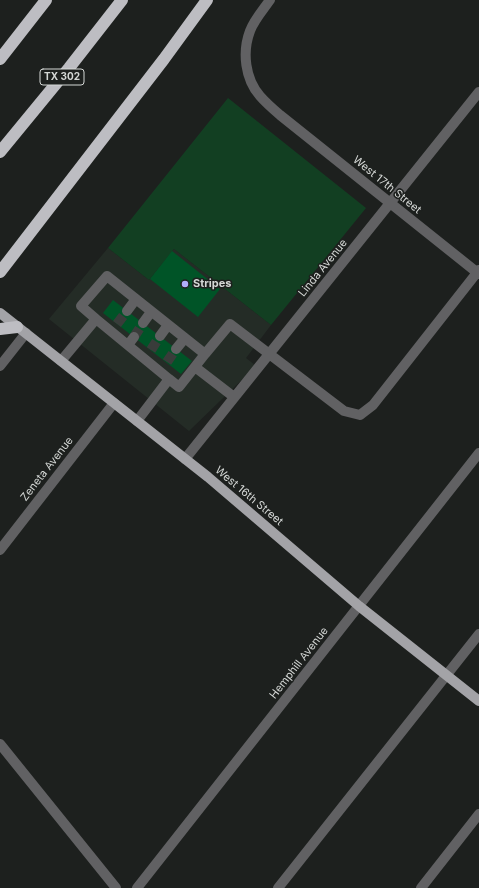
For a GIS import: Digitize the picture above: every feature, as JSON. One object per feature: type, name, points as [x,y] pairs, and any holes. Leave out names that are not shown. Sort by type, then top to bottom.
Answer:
[{"type":"highway","points":[[0,59],[46,0]]},
{"type":"highway","name":"TX 302","points":[[0,152],[60,80],[122,0]]},
{"type":"highway","points":[[0,272],[164,59],[207,0]]},
{"type":"highway","points":[[0,256],[15,252]]},
{"type":"highway","points":[[0,329],[21,330]]},
{"type":"main road","name":"West 16th Street","points":[[0,313],[208,477],[359,606],[479,701]]},
{"type":"street","name":"West 17th Street","points":[[270,0],[254,22],[250,31],[245,53],[246,65],[253,86],[259,96],[280,115],[390,204],[478,272]]},
{"type":"street","name":"Linda Avenue","points":[[185,459],[479,92]]},
{"type":"street","points":[[205,354],[107,276],[81,306],[96,319],[114,328],[131,341],[144,359],[179,387],[230,324],[344,412],[360,414],[373,405],[478,272]]},
{"type":"street","points":[[127,311],[136,299]]},
{"type":"street","points":[[143,323],[151,312]]},
{"type":"street","points":[[61,361],[96,319]]},
{"type":"street","points":[[160,336],[168,325]]},
{"type":"street","points":[[0,366],[21,330]]},
{"type":"street","points":[[176,349],[185,338]]},
{"type":"street","points":[[144,359],[150,350]]},
{"type":"street","points":[[160,371],[166,362]]},
{"type":"street","points":[[195,367],[234,397]]},
{"type":"street","points":[[137,421],[169,379]]},
{"type":"street","name":"Zeneta Avenue","points":[[0,550],[114,403]]},
{"type":"street","name":"Hemphill Avenue","points":[[137,888],[479,454]]},
{"type":"street","points":[[278,888],[479,634]]},
{"type":"street","points":[[0,744],[116,888]]},
{"type":"street","points":[[421,888],[479,814]]},
{"type":"shaded area","points":[[108,248],[149,280],[174,249],[271,325],[246,358],[256,366],[189,431],[49,319]]},
{"type":"green space","points":[[228,98],[366,208],[271,325],[174,249],[149,280],[108,248]]},
{"type":"building","name":"Stripes","points":[[172,251],[220,289],[198,317],[150,279]]},
{"type":"building","points":[[113,300],[192,361],[181,374],[103,313]]},
{"type":"tunnel","points":[[117,324],[127,311]]},
{"type":"tunnel","points":[[134,337],[143,323]]},
{"type":"tunnel","points":[[151,350],[160,336]]},
{"type":"tunnel","points":[[167,362],[176,349]]},
{"type":"place","name":"Stripes","points":[[185,284]]}]
